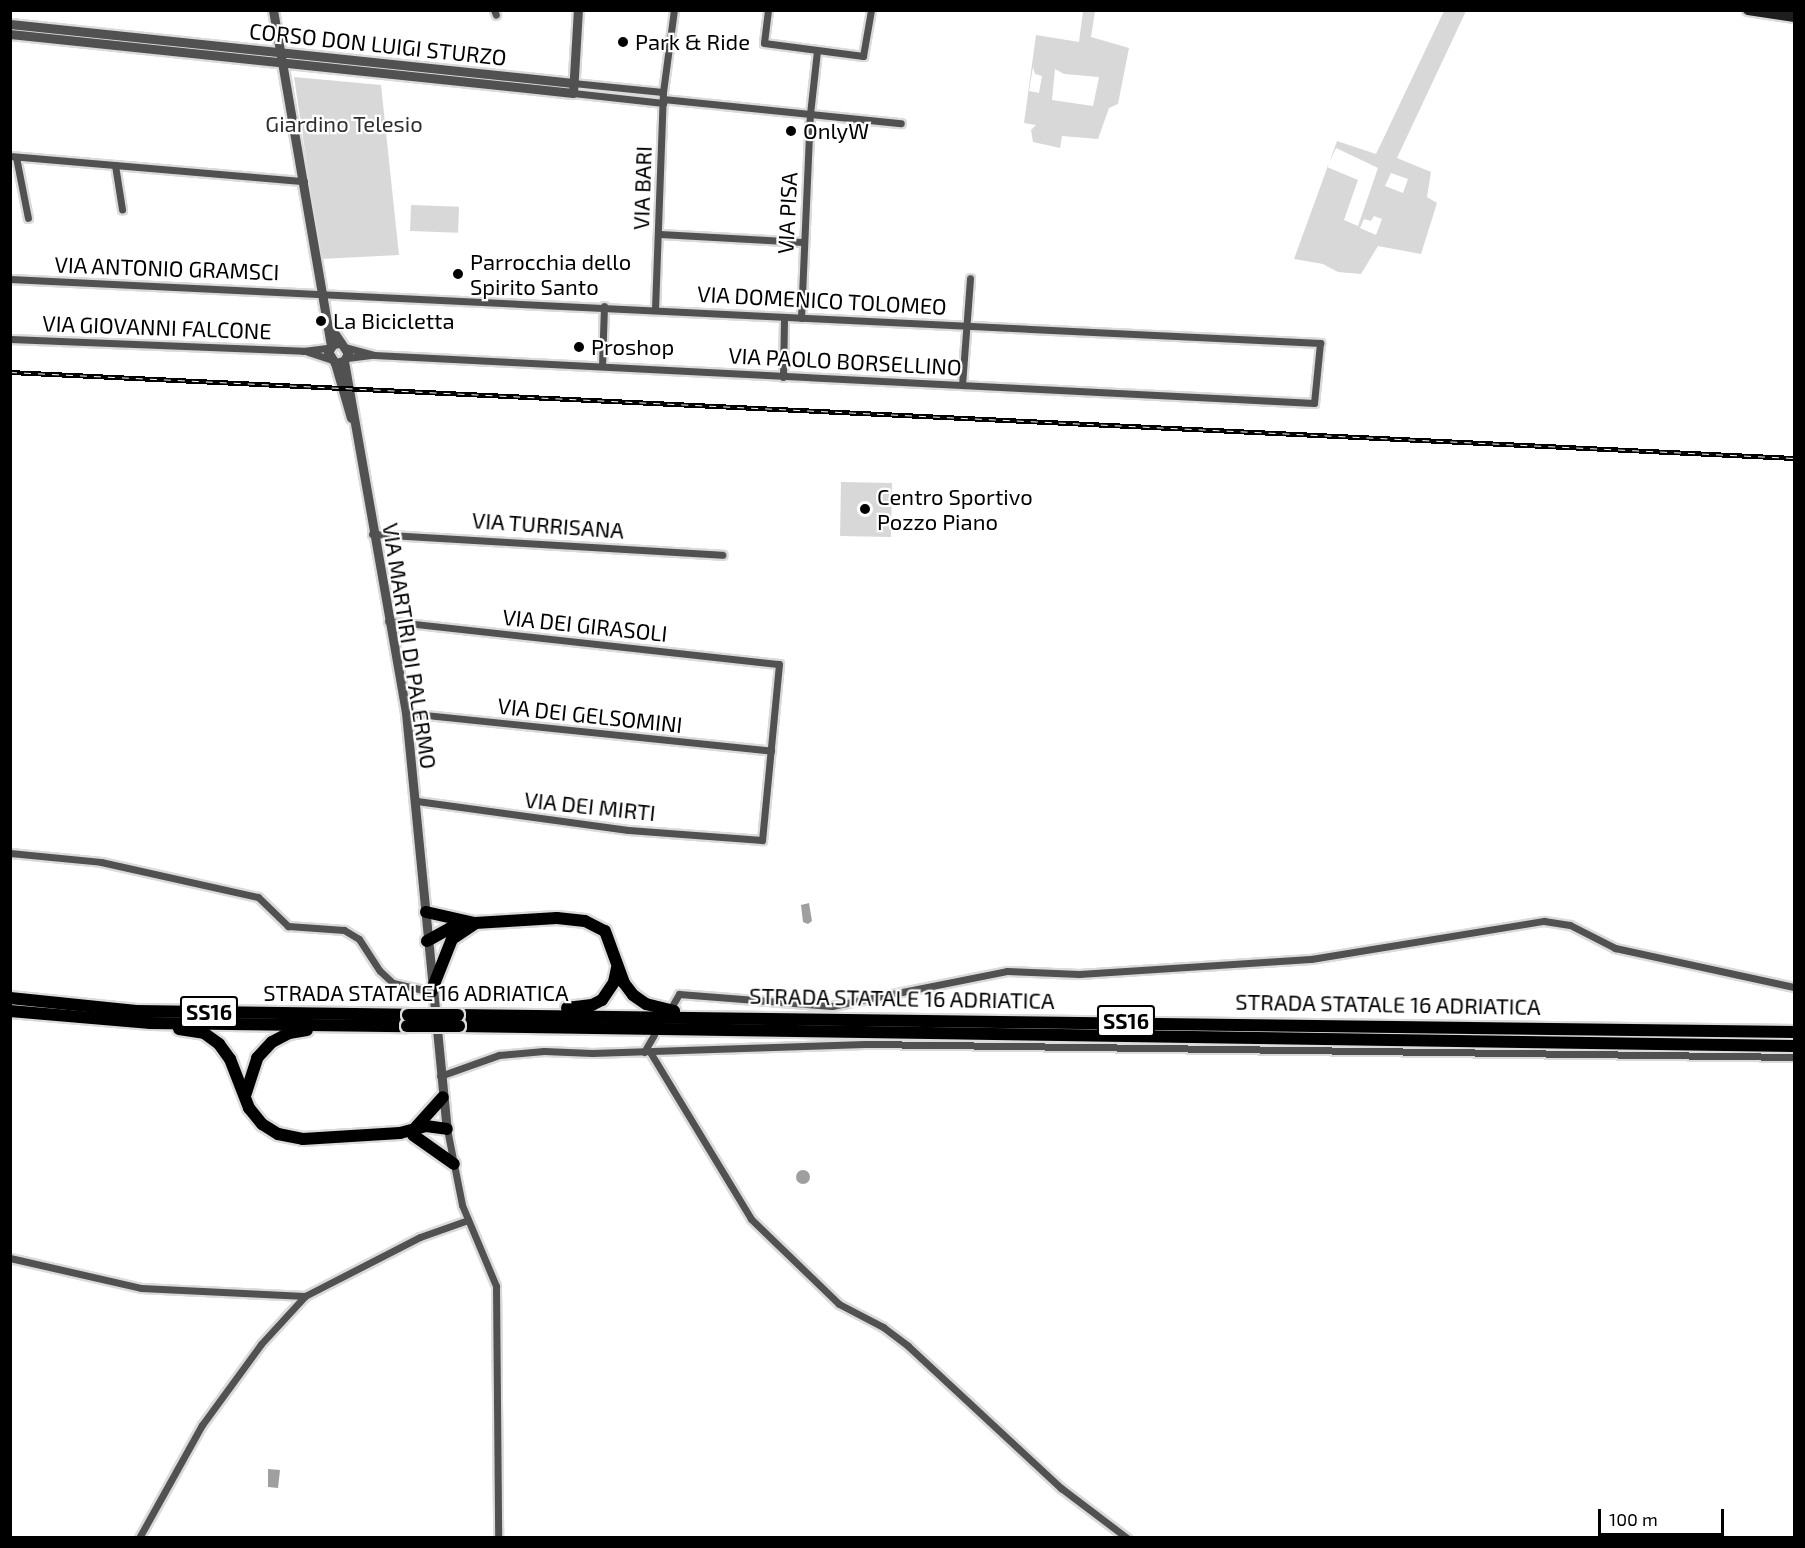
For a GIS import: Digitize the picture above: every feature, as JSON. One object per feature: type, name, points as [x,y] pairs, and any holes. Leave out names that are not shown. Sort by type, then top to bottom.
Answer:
[{"type":"highway","name":"SS16","points":[[426,912],[475,924],[557,918],[585,921],[605,931],[614,948],[617,967],[633,995],[646,1004],[708,1016]]},
{"type":"highway","points":[[427,941],[461,922]]},
{"type":"highway","name":"SS16","points":[[427,941],[452,939],[475,924]]},
{"type":"highway","points":[[431,992],[452,939]]},
{"type":"highway","name":"SS16","points":[[482,1015],[502,1008],[592,1005],[609,993],[617,967]]},
{"type":"highway","name":"STRADA STATALE 16 ADRIATICA","points":[[10,998],[136,1011],[408,1020],[1794,1046]]},
{"type":"highway","name":"STRADA STATALE 16 ADRIATICA","points":[[10,1011],[123,1021],[341,1024],[408,1020]]},
{"type":"highway","name":"STRADA STATALE 16 ADRIATICA","points":[[458,1021],[482,1015],[708,1016],[1794,1032]]},
{"type":"highway","name":"SS16","points":[[123,1021],[204,1033],[230,1059],[244,1097],[262,1124],[279,1134],[303,1139],[409,1132],[431,1136],[447,1129]]},
{"type":"highway","name":"SS16","points":[[244,1097],[257,1059],[272,1042],[289,1033],[341,1024]]},
{"type":"highway","points":[[443,1097],[433,1112],[409,1132],[454,1164]]},
{"type":"main road","points":[[1748,10],[1794,17]]},
{"type":"street","points":[[273,10],[323,293],[339,360]]},
{"type":"street","points":[[573,93],[578,10]]},
{"type":"street","name":"VIA BARI","points":[[655,309],[663,98],[674,10]]},
{"type":"street","points":[[768,10],[764,43],[863,56],[871,10]]},
{"type":"street","name":"CORSO DON LUIGI STURZO","points":[[10,24],[573,93],[663,98],[900,123]]},
{"type":"street","name":"CORSO DON LUIGI STURZO","points":[[10,34],[573,83],[663,98]]},
{"type":"street","name":"VIA PISA","points":[[801,318],[810,114],[817,51]]},
{"type":"street","points":[[28,218],[13,156],[304,181]]},
{"type":"street","points":[[115,165],[122,209]]},
{"type":"street","points":[[659,234],[804,242]]},
{"type":"street","points":[[962,385],[970,278]]},
{"type":"street","name":"VIA ANTONIO GRAMSCI","points":[[10,279],[323,293]]},
{"type":"street","name":"VIA DOMENICO TOLOMEO","points":[[323,293],[1320,343],[1314,403]]},
{"type":"street","points":[[602,366],[604,306]]},
{"type":"street","points":[[783,377],[784,316]]},
{"type":"street","name":"VIA GIOVANNI FALCONE","points":[[10,339],[303,351],[337,346]]},
{"type":"street","points":[[337,346],[339,360]]},
{"type":"street","name":"VIA PAOLO BORSELLINO","points":[[337,346],[374,355]]},
{"type":"street","name":"VIA GIOVANNI FALCONE","points":[[303,351],[339,360]]},
{"type":"street","name":"VIA PAOLO BORSELLINO","points":[[339,360],[374,355],[1314,403]]},
{"type":"street","name":"VIA MARTIRI DI PALERMO","points":[[339,360],[406,713],[427,941]]},
{"type":"street","name":"VIA TURRISANA","points":[[372,534],[722,555]]},
{"type":"street","name":"VIA DEI GIRASOLI","points":[[388,621],[779,664],[771,751]]},
{"type":"street","name":"VIA DEI GELSOMINI","points":[[406,713],[771,751]]},
{"type":"street","name":"VIA DEI MIRTI","points":[[415,801],[628,830],[762,840],[771,751]]},
{"type":"street","points":[[10,853],[101,862],[258,897],[288,926],[344,930],[359,939],[380,971],[393,983],[419,992],[431,992]]},
{"type":"street","points":[[672,1006],[680,994],[832,1006],[1006,971],[1079,974],[1311,959],[1544,921],[1570,925],[1615,948],[1794,987]]},
{"type":"street","points":[[427,941],[447,1129],[468,1220],[492,1271],[497,1293],[498,1538]]},
{"type":"street","points":[[647,1052],[654,1035]]},
{"type":"street","points":[[440,1076],[499,1055],[544,1051],[647,1052],[865,1044],[1794,1057]]},
{"type":"street","points":[[647,1052],[751,1219],[839,1304],[884,1326],[1061,1488],[1127,1538]]},
{"type":"street","points":[[139,1538],[202,1425],[261,1344],[305,1296],[420,1238],[468,1220]]},
{"type":"street","points":[[10,1258],[141,1288],[305,1296]]},
{"type":"green space","points":[[1083,11],[1095,11],[1091,37],[1129,48],[1118,104],[1109,108],[1098,139],[1062,136],[1060,148],[1033,142],[1031,130],[1036,125],[1024,123],[1036,35],[1079,42]],"holes":[[[1033,67],[1035,74],[1042,76],[1039,93],[1029,91]],[[1055,69],[1064,74],[1099,77],[1093,106],[1052,100]]]},
{"type":"green space","points":[[1444,11],[1466,11],[1397,158],[1431,172],[1427,197],[1437,203],[1421,254],[1378,246],[1361,274],[1338,272],[1323,264],[1294,259],[1327,167],[1358,180],[1344,220],[1358,226],[1378,168],[1336,148],[1329,162],[1337,141],[1376,154]],"holes":[[[1391,173],[1408,179],[1403,193],[1385,186]],[[1374,216],[1382,219],[1376,235],[1360,228],[1364,219],[1371,221]]]},
{"type":"green space","name":"Giardino Telesio","points":[[294,77],[381,85],[399,255],[321,259]]},
{"type":"green space","points":[[411,205],[459,207],[458,233],[410,231]]},
{"type":"green space","name":"Centro Sportivo Pozzo Piano","points":[[841,482],[892,483],[891,537],[840,536]]},
{"type":"shaded area","points":[[809,903],[812,921],[808,924],[803,922],[801,905]]},
{"type":"shaded area","points":[[803,1170],[808,1172],[810,1177],[808,1182],[803,1184],[798,1182],[796,1177],[798,1172]]},
{"type":"shaded area","points":[[268,1469],[280,1470],[278,1488],[268,1487]]},
{"type":"railway","points":[[10,372],[1794,458]]},
{"type":"place","name":"Park & Ride","points":[[623,42]]},
{"type":"place","name":"OnlyW","points":[[791,131]]},
{"type":"place","name":"Parrocchia dello Spirito Santo","points":[[458,274]]},
{"type":"place","name":"La Bicicletta","points":[[321,321]]},
{"type":"place","name":"Proshop","points":[[579,347]]},
{"type":"place","name":"Centro Sportivo Pozzo Piano","points":[[865,509]]}]
